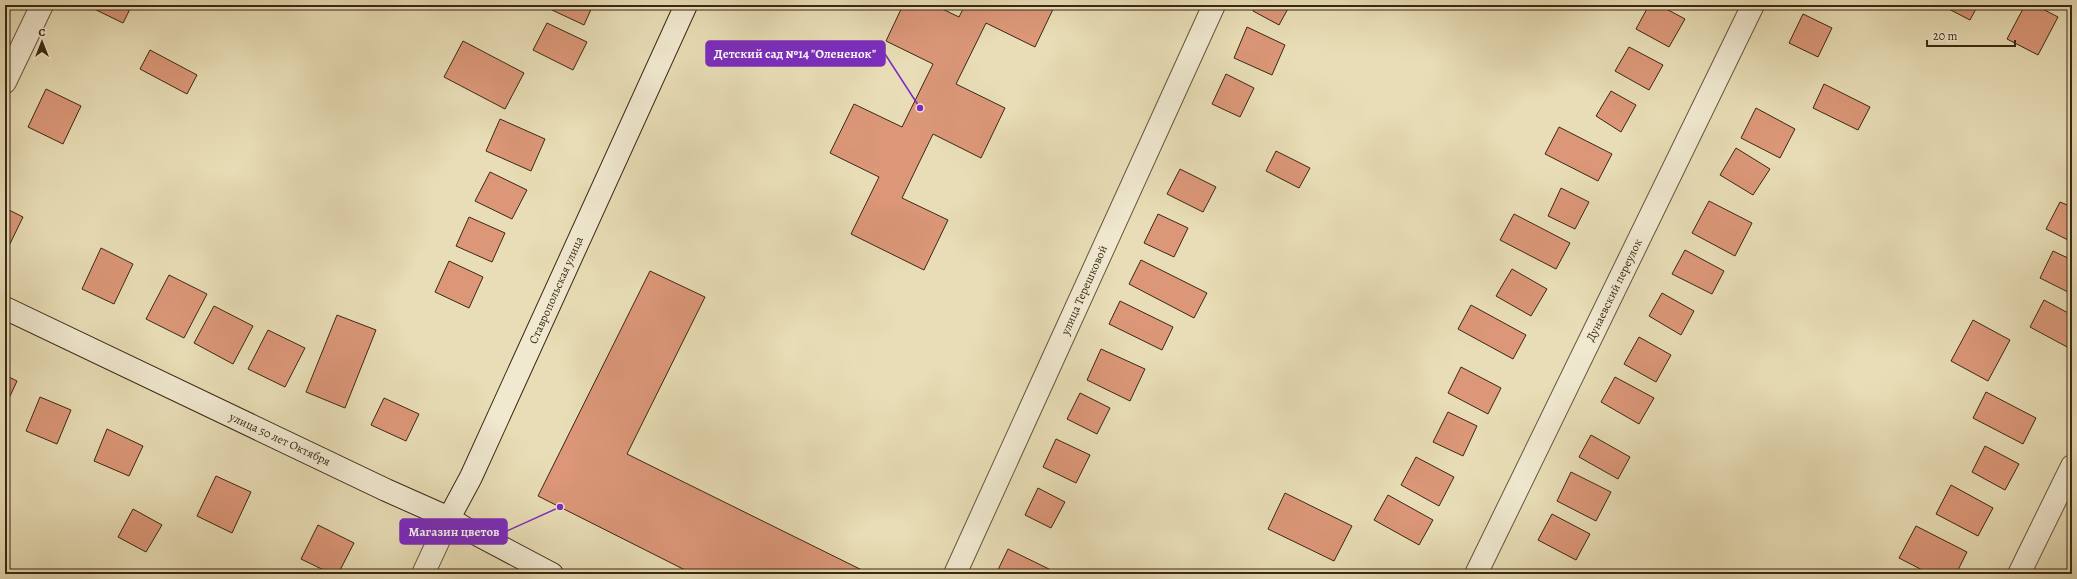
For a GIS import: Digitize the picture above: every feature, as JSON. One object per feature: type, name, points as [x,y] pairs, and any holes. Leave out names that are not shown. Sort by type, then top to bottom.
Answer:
[{"type":"street","points":[[5,82],[42,5]]},
{"type":"street","name":"Ставропольская улица","points":[[423,574],[449,518],[474,470],[686,5]]},
{"type":"street","name":"улица Терешковой","points":[[955,574],[1214,5]]},
{"type":"street","name":"Дунаевский переулок","points":[[1476,574],[1752,5]]},
{"type":"street","name":"улица 50 лет Октября","points":[[5,308],[386,490],[449,518],[474,534],[552,574]]},
{"type":"street","points":[[2019,574],[2072,466]]},
{"type":"building","points":[[88,5],[132,5],[123,23]]},
{"type":"building","points":[[554,5],[593,5],[584,25],[552,10]]},
{"type":"building","points":[[903,5],[934,5],[959,17],[965,5],[1055,5],[1035,47],[986,23],[956,84],[1005,108],[981,158],[933,134],[902,198],[948,220],[924,270],[851,234],[879,177],[830,153],[854,104],[902,127],[933,64],[886,41]]},
{"type":"building","points":[[1256,5],[1290,5],[1279,25],[1253,11]]},
{"type":"building","points":[[1649,5],[1659,5],[1685,19],[1669,47],[1636,29]]},
{"type":"building","points":[[1941,5],[1978,5],[1970,20]]},
{"type":"building","points":[[2025,5],[2035,5],[2058,17],[2038,55],[2007,39]]},
{"type":"building","points":[[1803,14],[1832,28],[1818,57],[1789,43]]},
{"type":"building","points":[[547,23],[587,42],[573,70],[533,50]]},
{"type":"building","points":[[1247,27],[1285,45],[1272,75],[1234,58]]},
{"type":"building","points":[[463,41],[524,73],[505,109],[444,77]]},
{"type":"building","points":[[1629,47],[1663,65],[1649,90],[1615,71]]},
{"type":"building","points":[[150,50],[197,75],[187,94],[140,69]]},
{"type":"building","points":[[1226,74],[1254,88],[1240,117],[1212,104]]},
{"type":"building","points":[[1824,84],[1870,107],[1858,130],[1813,108]]},
{"type":"building","points":[[46,89],[81,106],[63,144],[28,127]]},
{"type":"building","points":[[1611,91],[1636,105],[1621,132],[1596,116]]},
{"type":"building","points":[[1756,108],[1795,129],[1780,158],[1741,138]]},
{"type":"building","points":[[500,119],[545,139],[531,171],[486,151]]},
{"type":"building","points":[[1559,127],[1612,154],[1598,181],[1545,154]]},
{"type":"building","points":[[1736,148],[1770,169],[1753,195],[1720,175]]},
{"type":"building","points":[[1276,151],[1310,168],[1299,188],[1266,171]]},
{"type":"building","points":[[1180,169],[1216,187],[1203,212],[1167,194]]},
{"type":"building","points":[[490,172],[527,190],[512,219],[475,201]]},
{"type":"building","points":[[1561,188],[1589,202],[1575,229],[1548,216]]},
{"type":"building","points":[[1709,201],[1752,223],[1735,256],[1692,233]]},
{"type":"building","points":[[2060,202],[2072,207],[2072,242],[2046,229]]},
{"type":"building","points":[[5,208],[23,217],[5,254]]},
{"type":"building","points":[[1158,214],[1188,228],[1174,257],[1144,243]]},
{"type":"building","points":[[1514,214],[1570,243],[1556,269],[1500,240]]},
{"type":"building","points":[[469,217],[505,233],[492,262],[456,246]]},
{"type":"building","points":[[101,248],[133,264],[114,304],[82,289]]},
{"type":"building","points":[[1685,250],[1724,271],[1712,294],[1672,274]]},
{"type":"building","points":[[2053,251],[2072,260],[2072,294],[2040,278]]},
{"type":"building","points":[[1141,260],[1207,293],[1194,318],[1129,284]]},
{"type":"building","points":[[449,261],[483,277],[469,308],[435,292]]},
{"type":"building","points":[[1512,269],[1547,289],[1531,316],[1496,296]]},
{"type":"building","points":[[650,271],[705,297],[627,454],[870,574],[693,574],[538,496]]},
{"type":"building","points":[[169,275],[207,294],[184,338],[146,319]]},
{"type":"building","points":[[1662,293],[1694,311],[1681,335],[1649,316]]},
{"type":"building","points":[[2044,300],[2072,315],[2072,343],[2069,348],[2030,327]]},
{"type":"building","points":[[1120,301],[1173,327],[1162,350],[1109,324]]},
{"type":"building","points":[[1471,305],[1526,335],[1513,359],[1458,329]]},
{"type":"building","points":[[214,306],[253,326],[233,364],[194,343]]},
{"type":"building","points":[[337,315],[376,330],[345,408],[306,392]]},
{"type":"building","points":[[1973,320],[2010,340],[1988,381],[1951,361]]},
{"type":"building","points":[[268,330],[305,348],[285,387],[248,369]]},
{"type":"building","points":[[1639,337],[1671,355],[1656,382],[1624,364]]},
{"type":"building","points":[[1101,349],[1145,369],[1130,401],[1087,380]]},
{"type":"building","points":[[1461,367],[1501,388],[1488,414],[1448,393]]},
{"type":"building","points":[[5,375],[17,381],[5,407]]},
{"type":"building","points":[[1615,377],[1654,398],[1639,424],[1601,402]]},
{"type":"building","points":[[1986,392],[2036,418],[2023,444],[1973,418]]},
{"type":"building","points":[[1080,393],[1110,408],[1097,434],[1067,419]]},
{"type":"building","points":[[40,397],[71,410],[57,444],[26,431]]},
{"type":"building","points":[[384,398],[419,414],[406,441],[371,425]]},
{"type":"building","points":[[1448,412],[1477,426],[1463,456],[1433,442]]},
{"type":"building","points":[[107,429],[143,446],[129,476],[94,461]]},
{"type":"building","points":[[1591,435],[1630,457],[1618,479],[1579,457]]},
{"type":"building","points":[[1056,439],[1090,455],[1076,483],[1043,467]]},
{"type":"building","points":[[1985,446],[2019,464],[2005,490],[1972,472]]},
{"type":"building","points":[[1416,457],[1454,477],[1439,506],[1401,485]]},
{"type":"building","points":[[1571,472],[1611,492],[1596,521],[1557,501]]},
{"type":"building","points":[[216,476],[251,492],[232,533],[197,516]]},
{"type":"building","points":[[1951,485],[1993,508],[1978,536],[1936,514]]},
{"type":"building","points":[[1038,488],[1065,502],[1051,528],[1025,515]]},
{"type":"building","points":[[1285,493],[1352,526],[1334,561],[1268,529]]},
{"type":"building","points":[[1388,495],[1433,520],[1419,545],[1374,520]]},
{"type":"building","points":[[133,509],[162,525],[146,552],[118,537]]},
{"type":"building","points":[[1552,514],[1590,534],[1576,560],[1538,540]]},
{"type":"building","points":[[318,525],[354,543],[338,574],[332,574],[301,559]]},
{"type":"building","points":[[1916,526],[1967,552],[1956,574],[1930,574],[1899,558]]},
{"type":"building","points":[[1008,549],[1051,570],[1049,574],[996,574]]},
{"type":"place","name":"Детский сад №14 \"Олененок\"","points":[[920,108]]},
{"type":"place","name":"Магазин цветов","points":[[560,507]]}]
